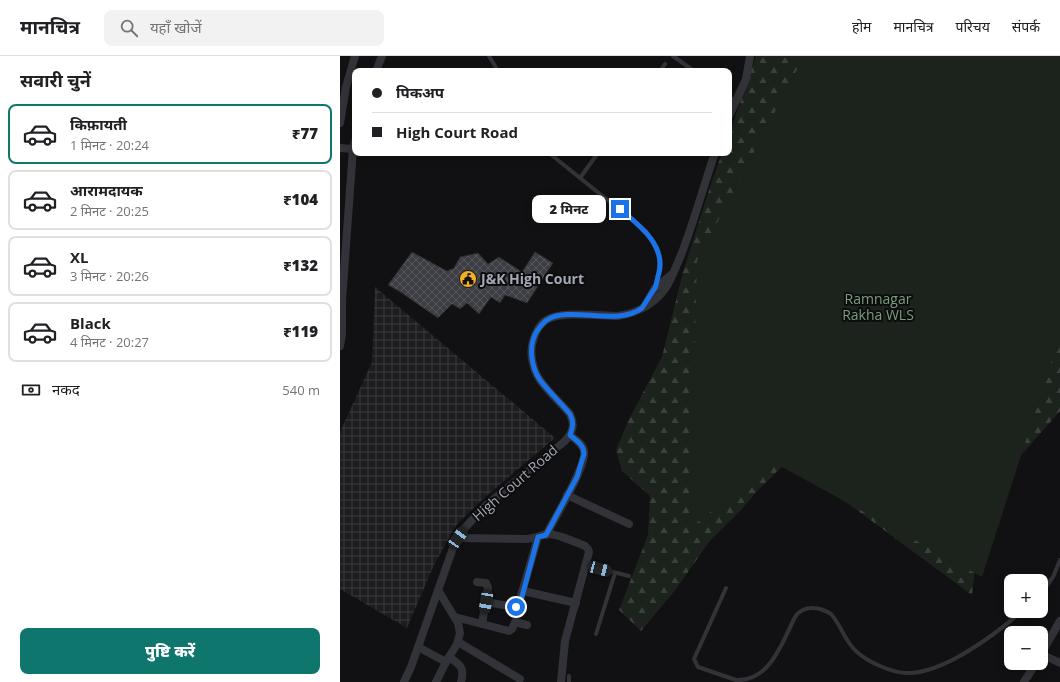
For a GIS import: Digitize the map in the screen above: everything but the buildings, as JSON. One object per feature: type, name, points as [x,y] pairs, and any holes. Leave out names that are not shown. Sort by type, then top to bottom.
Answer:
[{"type":"street","points":[[340,123],[343,86],[355,56]]},
{"type":"street","points":[[377,68],[382,56]]},
{"type":"street","points":[[732,99],[746,79],[750,56]]},
{"type":"street","points":[[340,148],[352,145]]},
{"type":"street","points":[[340,346],[342,334],[341,307],[353,156]]},
{"type":"street","name":"High Court Road","points":[[404,682],[458,538],[472,519],[570,435],[573,427],[573,421],[565,408],[539,379],[534,367],[531,354],[535,334],[547,320],[558,316],[618,316],[635,312],[654,300],[665,289],[690,232],[714,156]]},
{"type":"street","points":[[644,307],[655,288],[672,274]]},
{"type":"street","points":[[486,602],[516,607],[520,604],[542,536],[567,495],[580,470],[584,451],[580,444],[570,435]]},
{"type":"street","points":[[567,495],[629,524]]},
{"type":"street","points":[[458,538],[534,539],[552,534],[587,547],[589,552],[586,565],[565,641],[561,682]]},
{"type":"street","points":[[477,582],[486,583],[488,586],[482,624]]},
{"type":"street","points":[[436,682],[447,659],[458,642],[460,628],[438,590]]},
{"type":"street","points":[[523,591],[576,603]]},
{"type":"street","points":[[455,617],[509,631],[512,629],[515,622],[527,625]]},
{"type":"street","points":[[1048,643],[1059,625]]},
{"type":"street","points":[[458,642],[520,679]]},
{"type":"street","points":[[418,647],[458,663],[463,673],[461,682]]},
{"type":"street","points":[[1048,657],[1060,663]]},
{"type":"street","points":[[1024,682],[1032,670]]},
{"type":"lane","points":[[489,56],[496,68]]},
{"type":"lane","points":[[673,56],[690,68]]},
{"type":"lane","points":[[662,68],[665,64]]},
{"type":"lane","points":[[553,156],[646,231],[652,240],[659,259],[659,270],[655,288]]},
{"type":"lane","points":[[580,178],[596,156]]},
{"type":"lane","points":[[1048,584],[1053,577],[1060,560]]},
{"type":"lane","points":[[586,565],[629,576]]},
{"type":"lane","points":[[596,634],[615,573]]},
{"type":"lane","points":[[726,588],[694,659],[698,667],[736,680],[753,678],[770,664],[798,612],[806,608],[827,611],[831,614],[852,647],[861,655],[891,670],[908,673],[929,669],[962,655],[1013,618]]},
{"type":"lane","points":[[569,676],[569,682]]},
{"type":"shaded area","points":[[375,287],[555,438],[485,497],[457,524],[434,565],[407,628],[340,589],[340,432],[372,362]]},
{"type":"green space","name":"Ramnagar Rakha WLS","points":[[756,56],[1060,56],[1060,411],[1023,453],[997,491],[979,531],[972,595],[789,460],[759,489],[740,511],[709,542],[676,589],[641,631],[619,610],[648,535],[650,496],[622,471],[616,450],[629,419],[662,357],[683,272],[709,190],[721,156],[732,156],[732,125]]},
{"type":"green space","name":"Ramnagar Rakha WLS","points":[[804,56],[1060,56],[1060,334],[982,577],[773,462],[690,528],[697,261]]},
{"type":"place","name":"J&K High Court","points":[[468,279]]},
{"type":"route","points":[[516,607],[520,604],[538,537],[546,535],[577,477],[584,454],[580,444],[570,435],[573,427],[573,421],[570,414],[539,379],[534,367],[531,354],[535,334],[547,320],[558,316],[618,316],[635,312],[644,307],[655,288],[659,270],[658,252],[646,231],[620,209]]}]
